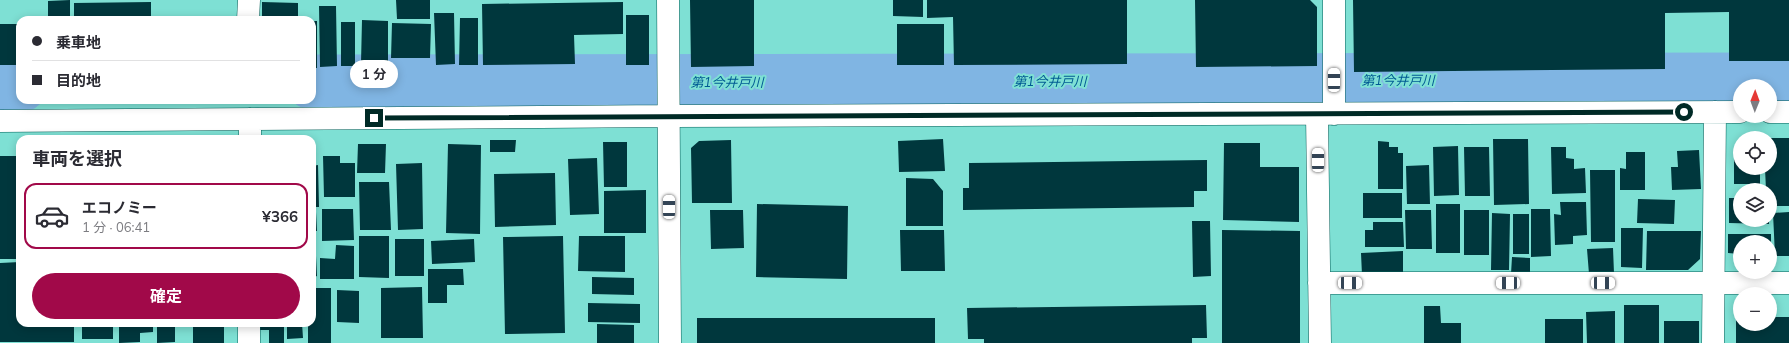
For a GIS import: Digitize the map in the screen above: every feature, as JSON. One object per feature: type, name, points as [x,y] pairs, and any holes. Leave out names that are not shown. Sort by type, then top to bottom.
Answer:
[{"type":"street","points":[[248,16],[249,0]]},
{"type":"street","points":[[668,0],[670,343]]},
{"type":"street","points":[[1320,343],[1319,283],[1334,0]]},
{"type":"street","points":[[1713,343],[1715,112]]},
{"type":"street","points":[[0,121],[669,115],[1733,112]]},
{"type":"street","points":[[1777,112],[1789,112]]},
{"type":"street","points":[[1319,283],[1789,283]]},
{"type":"street","points":[[249,327],[249,343]]},
{"type":"building","points":[[70,0],[70,16],[48,16],[48,1]]},
{"type":"building","points":[[396,0],[430,0],[430,19],[397,19]]},
{"type":"building","points":[[690,0],[754,0],[754,66],[691,67]]},
{"type":"building","points":[[893,0],[923,0],[923,17],[893,16]]},
{"type":"building","points":[[927,0],[1127,0],[1127,64],[954,65],[953,17],[927,18]]},
{"type":"building","points":[[1195,0],[1310,0],[1317,7],[1317,66],[1196,67]]},
{"type":"building","points":[[1353,0],[1789,0],[1789,61],[1729,61],[1729,12],[1665,13],[1665,69],[1354,72]]},
{"type":"building","points":[[151,2],[151,16],[74,16],[74,3]]},
{"type":"building","points":[[262,2],[298,3],[298,16],[262,16]]},
{"type":"building","points":[[623,2],[623,34],[574,35],[575,64],[483,65],[482,4]]},
{"type":"building","points":[[319,6],[336,6],[337,66],[320,67]]},
{"type":"building","points":[[434,13],[454,13],[455,64],[436,65]]},
{"type":"building","points":[[626,15],[649,15],[649,65],[626,65]]},
{"type":"building","points":[[460,18],[478,18],[478,65],[459,65]]},
{"type":"building","points":[[362,20],[388,21],[388,64],[361,63]]},
{"type":"building","points":[[316,21],[317,21],[316,68]]},
{"type":"building","points":[[341,22],[355,22],[355,66],[341,66]]},
{"type":"building","points":[[392,23],[431,24],[430,58],[391,58]]},
{"type":"building","points":[[0,24],[16,24],[16,65],[0,65]]},
{"type":"building","points":[[897,24],[944,24],[944,65],[897,65]]},
{"type":"building","points":[[1777,138],[1789,138],[1789,206],[1777,206],[1777,183],[1766,183],[1765,175],[1777,175]]},
{"type":"building","points":[[943,139],[945,171],[899,172],[898,141]]},
{"type":"building","points":[[1493,139],[1528,139],[1529,204],[1494,205]]},
{"type":"building","points":[[490,140],[516,140],[515,152],[490,152]]},
{"type":"building","points":[[731,140],[732,203],[692,203],[691,148],[699,141]]},
{"type":"building","points":[[1378,141],[1389,142],[1389,147],[1398,147],[1398,153],[1403,153],[1403,189],[1378,189]]},
{"type":"building","points":[[603,142],[627,142],[627,187],[604,187]]},
{"type":"building","points":[[1224,143],[1260,143],[1260,167],[1299,167],[1299,222],[1223,220]]},
{"type":"building","points":[[358,144],[386,144],[385,173],[357,173]]},
{"type":"building","points":[[448,144],[481,145],[480,234],[446,233]]},
{"type":"building","points":[[1458,146],[1459,195],[1434,196],[1433,147]]},
{"type":"building","points":[[1464,147],[1489,147],[1490,196],[1465,196]]},
{"type":"building","points":[[1551,147],[1566,147],[1566,158],[1574,159],[1574,169],[1585,168],[1586,193],[1552,194]]},
{"type":"building","points":[[1699,150],[1701,189],[1672,190],[1671,167],[1678,167],[1677,151]]},
{"type":"building","points":[[1626,152],[1645,152],[1645,190],[1620,190],[1620,168],[1626,169]]},
{"type":"building","points":[[0,156],[16,156],[16,259],[0,259]]},
{"type":"building","points":[[323,156],[340,156],[340,163],[355,163],[355,197],[324,197]]},
{"type":"building","points":[[597,158],[599,214],[570,215],[568,159]]},
{"type":"building","points":[[1207,160],[1207,191],[1194,191],[1194,207],[963,210],[963,188],[969,188],[969,163]]},
{"type":"building","points":[[422,163],[423,229],[398,230],[396,164]]},
{"type":"building","points":[[316,165],[318,165],[319,207],[316,207]]},
{"type":"building","points":[[1429,165],[1430,204],[1407,204],[1406,166]]},
{"type":"building","points":[[1590,170],[1615,170],[1615,242],[1591,242]]},
{"type":"building","points":[[555,173],[556,225],[495,227],[494,174]]},
{"type":"building","points":[[1734,175],[1760,175],[1760,183],[1734,183]]},
{"type":"building","points":[[906,178],[933,179],[943,191],[943,226],[906,226]]},
{"type":"building","points":[[359,182],[389,182],[391,230],[360,230]]},
{"type":"building","points":[[646,190],[646,233],[604,233],[604,191]]},
{"type":"building","points":[[1363,193],[1402,193],[1402,218],[1363,218]]},
{"type":"building","points":[[1729,198],[1733,198],[1733,223],[1729,223]]},
{"type":"building","points":[[1638,199],[1675,200],[1674,224],[1637,223]]},
{"type":"building","points":[[1560,202],[1586,202],[1587,235],[1573,236],[1573,244],[1555,245],[1554,214],[1561,215]]},
{"type":"building","points":[[757,204],[848,206],[847,279],[756,277]]},
{"type":"building","points":[[1436,204],[1460,204],[1460,253],[1436,253]]},
{"type":"building","points":[[322,209],[353,209],[354,240],[322,241]]},
{"type":"building","points":[[1531,209],[1550,209],[1551,256],[1531,257]]},
{"type":"building","points":[[710,210],[743,210],[744,248],[711,249]]},
{"type":"building","points":[[1405,210],[1431,210],[1432,249],[1406,249]]},
{"type":"building","points":[[1464,210],[1489,210],[1489,255],[1464,255]]},
{"type":"building","points":[[1789,212],[1789,256],[1777,256],[1777,235],[1774,235],[1774,227],[1777,227],[1777,213]]},
{"type":"building","points":[[1492,213],[1510,214],[1509,270],[1491,270]]},
{"type":"building","points":[[1513,214],[1529,214],[1529,254],[1513,254]]},
{"type":"building","points":[[1192,221],[1210,221],[1211,276],[1193,277]]},
{"type":"building","points":[[1373,222],[1403,222],[1404,247],[1365,247],[1365,230],[1373,230]]},
{"type":"building","points":[[1621,228],[1643,228],[1642,268],[1621,267]]},
{"type":"building","points":[[900,230],[944,230],[945,271],[901,271]]},
{"type":"building","points":[[1222,230],[1300,231],[1300,343],[1222,343]]},
{"type":"building","points":[[1647,231],[1701,231],[1700,259],[1688,270],[1646,270]]},
{"type":"building","points":[[1728,234],[1771,234],[1733,235],[1733,253],[1728,253]]},
{"type":"building","points":[[359,236],[389,236],[389,278],[359,277]]},
{"type":"building","points":[[563,236],[565,333],[505,334],[503,237]]},
{"type":"building","points":[[579,236],[625,236],[625,272],[578,271]]},
{"type":"building","points":[[395,239],[424,239],[424,276],[395,276]]},
{"type":"building","points":[[474,239],[475,262],[432,264],[431,241]]},
{"type":"building","points":[[336,245],[354,246],[354,279],[320,279],[320,258],[335,259]]},
{"type":"building","points":[[1613,248],[1614,273],[1589,274],[1587,249]]},
{"type":"building","points":[[1403,251],[1403,274],[1362,275],[1361,253]]},
{"type":"building","points":[[316,256],[317,276],[316,276]]},
{"type":"building","points":[[1512,257],[1530,258],[1530,274],[1511,274]]},
{"type":"building","points":[[16,262],[16,327],[74,327],[74,342],[0,342],[0,263]]},
{"type":"building","points":[[428,269],[463,269],[464,285],[447,285],[447,303],[428,303]]},
{"type":"building","points":[[592,277],[634,278],[634,295],[592,294]]},
{"type":"building","points":[[422,287],[423,338],[381,338],[381,288]]},
{"type":"building","points":[[316,288],[331,288],[331,343],[308,343],[308,327],[316,327]]},
{"type":"building","points":[[337,290],[359,291],[359,323],[337,322]]},
{"type":"building","points":[[588,303],[640,304],[640,323],[588,322]]},
{"type":"building","points":[[1206,305],[1207,338],[1192,338],[1192,343],[984,343],[984,339],[968,339],[967,308]]},
{"type":"building","points":[[1624,305],[1659,305],[1659,343],[1624,343]]},
{"type":"building","points":[[1424,306],[1440,306],[1441,323],[1461,323],[1461,343],[1424,343]]},
{"type":"building","points":[[1615,311],[1615,343],[1587,343],[1586,312]]},
{"type":"building","points":[[1777,317],[1789,317],[1789,343],[1736,343],[1736,331],[1777,331]]},
{"type":"building","points":[[697,318],[935,318],[935,343],[697,343]]},
{"type":"building","points":[[1545,319],[1583,319],[1583,343],[1545,343]]},
{"type":"building","points":[[1664,321],[1699,321],[1699,343],[1664,343]]},
{"type":"building","points":[[597,324],[634,325],[634,343],[597,343]]},
{"type":"building","points":[[82,327],[113,327],[113,339],[82,339]]},
{"type":"building","points":[[119,327],[153,327],[153,332],[140,333],[140,342],[119,343]]},
{"type":"building","points":[[157,327],[175,327],[175,342],[157,343]]},
{"type":"building","points":[[193,327],[224,327],[224,343],[193,343]]},
{"type":"building","points":[[257,327],[284,327],[284,343],[269,343],[269,330],[257,330]]},
{"type":"building","points":[[287,327],[302,327],[303,338],[287,339]]},
{"type":"waterway","name":"第1今井戸川","points":[[316,82],[1789,80]]},
{"type":"waterway","name":"第1今井戸川","points":[[0,85],[16,85]]},
{"type":"route","points":[[374,118],[1684,112]]}]
